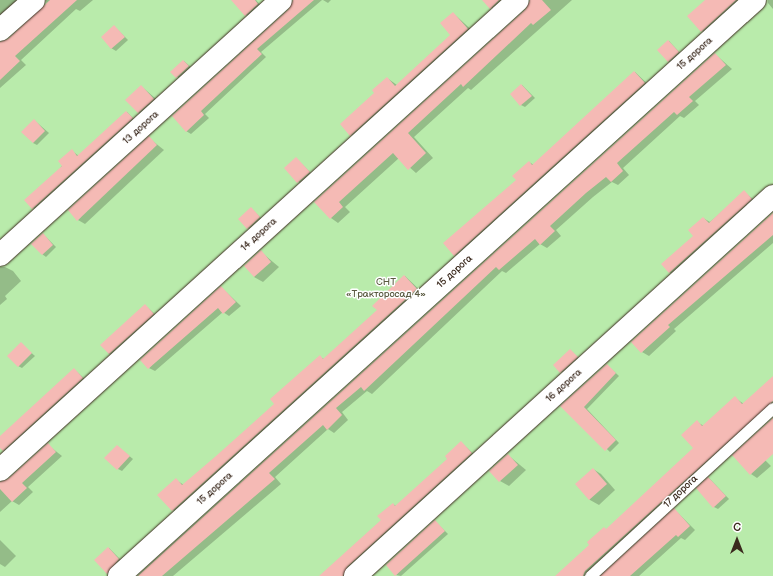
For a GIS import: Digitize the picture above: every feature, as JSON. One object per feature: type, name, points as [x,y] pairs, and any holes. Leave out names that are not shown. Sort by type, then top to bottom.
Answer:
[{"type":"street","points":[[0,30],[34,0]]},
{"type":"street","name":"13 дорога","points":[[0,255],[281,0]]},
{"type":"street","name":"14 дорога","points":[[0,470],[518,0]]},
{"type":"street","name":"15 дорога","points":[[119,576],[755,0]]},
{"type":"street","name":"16 дорога","points":[[355,576],[773,196]]},
{"type":"lane","name":"17 дорога","points":[[590,576],[773,408]]},
{"type":"green space","name":"СНТ «Тракторосад 4»","points":[[0,0],[773,0],[773,576],[0,576]]},
{"type":"building","points":[[50,0],[77,0],[15,56],[20,61],[0,80],[0,42],[8,39]]},
{"type":"building","points":[[231,0],[255,0],[258,4],[245,16]]},
{"type":"building","points":[[293,0],[314,0],[257,49],[262,54],[201,111],[204,115],[186,132],[172,116],[289,9]]},
{"type":"building","points":[[482,0],[499,0],[490,9]]},
{"type":"building","points":[[530,0],[542,0],[551,10],[533,25],[531,23],[463,87],[461,84],[408,133],[426,153],[408,170],[393,153],[339,202],[343,207],[330,219],[314,202],[526,9]]},
{"type":"building","points":[[705,0],[736,0],[701,32],[687,16]]},
{"type":"building","points":[[453,12],[468,29],[350,136],[340,124],[374,93],[372,90],[387,77],[395,86],[450,35],[440,23]]},
{"type":"building","points":[[114,25],[125,37],[111,49],[101,37]]},
{"type":"building","points":[[668,40],[679,52],[668,62],[657,50]]},
{"type":"building","points":[[715,53],[726,65],[689,97],[693,101],[677,115],[674,112],[617,163],[623,171],[611,182],[606,177],[586,193],[550,226],[555,231],[540,245],[535,239],[499,270],[496,267],[364,391],[361,387],[336,408],[342,415],[327,430],[323,425],[269,473],[275,479],[162,576],[138,576]]},
{"type":"building","points":[[183,60],[189,66],[176,78],[170,72]]},
{"type":"building","points":[[634,71],[645,83],[454,256],[443,243],[516,180],[512,176],[529,161],[532,165]]},
{"type":"building","points":[[521,84],[532,96],[520,106],[510,94]]},
{"type":"building","points":[[141,85],[154,99],[138,113],[125,100]]},
{"type":"building","points":[[126,111],[133,118],[32,209],[24,200],[62,166],[58,161],[72,149],[77,156]]},
{"type":"building","points":[[34,119],[45,131],[33,143],[21,132]]},
{"type":"building","points":[[149,136],[157,145],[77,221],[68,210]]},
{"type":"building","points":[[296,157],[310,172],[297,183],[284,168]]},
{"type":"building","points":[[744,190],[752,199],[669,273],[661,264],[693,236],[688,230],[703,217],[709,223]]},
{"type":"building","points":[[251,207],[260,217],[247,229],[238,219]]},
{"type":"building","points":[[773,213],[773,235],[668,325],[670,327],[641,353],[631,342]]},
{"type":"building","points":[[43,233],[53,245],[42,255],[31,244]]},
{"type":"building","points":[[261,250],[271,262],[254,277],[244,266]]},
{"type":"building","points":[[404,275],[417,289],[172,511],[157,495],[176,478],[182,485],[216,456],[274,404],[270,399],[320,355],[323,359],[377,310],[372,306]]},
{"type":"building","points":[[221,286],[236,302],[223,314],[218,308],[148,369],[140,360]]},
{"type":"building","points":[[145,304],[154,314],[109,354],[100,345]]},
{"type":"building","points":[[21,342],[32,353],[18,367],[7,356]]},
{"type":"building","points":[[570,349],[578,357],[560,373],[553,365]]},
{"type":"building","points":[[607,364],[616,373],[584,407],[616,440],[605,451],[560,406]]},
{"type":"building","points":[[74,368],[83,378],[3,451],[0,448],[0,436]]},
{"type":"building","points":[[773,376],[773,401],[585,571],[583,576],[555,576],[589,545],[587,542],[604,527],[606,529],[693,448],[681,435],[697,420],[702,426],[735,396],[742,404]]},
{"type":"building","points":[[773,418],[773,454],[750,475],[732,455]]},
{"type":"building","points":[[461,441],[472,453],[347,567],[343,576],[319,576],[381,520],[377,516],[393,503],[395,506],[447,459],[445,456]]},
{"type":"building","points":[[48,443],[56,452],[22,483],[27,488],[12,502],[0,489],[0,482],[8,479]]},
{"type":"building","points":[[117,445],[130,456],[117,470],[104,458]]},
{"type":"building","points":[[508,454],[518,465],[499,482],[489,471]]},
{"type":"building","points":[[593,468],[607,484],[589,500],[575,484]]},
{"type":"building","points":[[708,477],[726,496],[713,508],[696,488]]},
{"type":"building","points":[[674,508],[690,526],[678,537],[676,535],[630,576],[600,576]]},
{"type":"building","points":[[435,520],[445,531],[395,576],[386,565]]},
{"type":"building","points":[[108,547],[119,559],[107,574],[94,560]]}]
